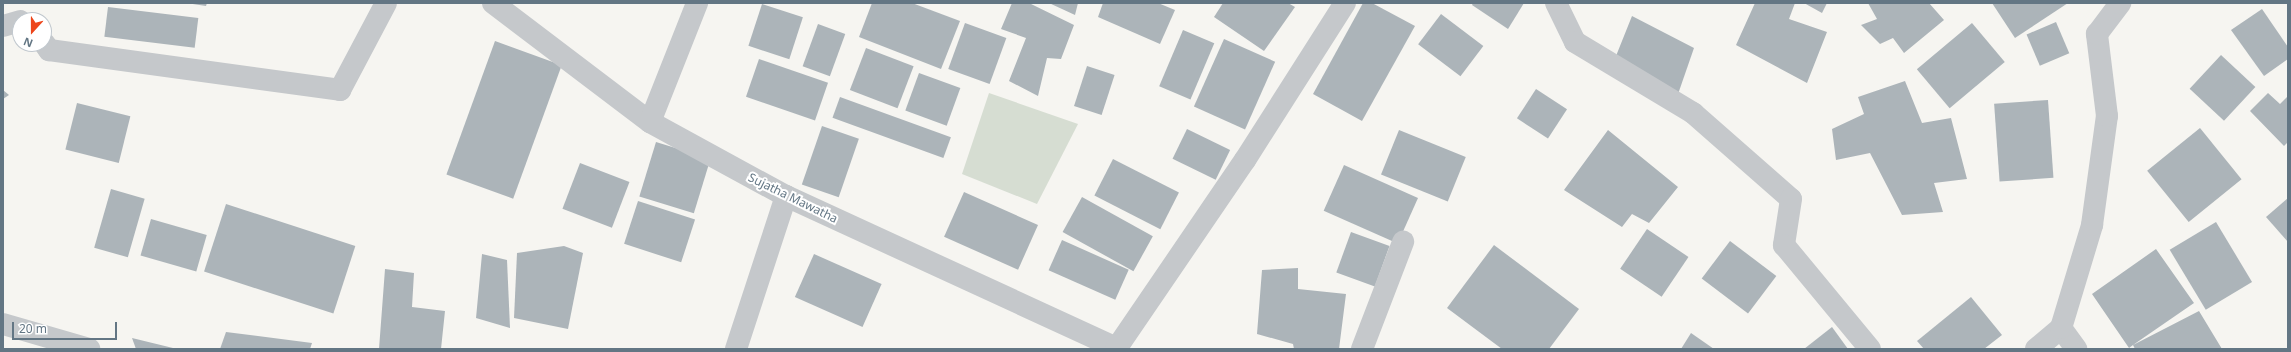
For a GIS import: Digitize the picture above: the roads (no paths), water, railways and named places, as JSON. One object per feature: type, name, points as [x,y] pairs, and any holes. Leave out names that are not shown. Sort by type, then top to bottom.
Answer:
[{"type":"street","points":[[52,50],[340,90],[386,3]]},
{"type":"street","name":"Sujatha Mawatha","points":[[493,3],[650,122],[786,196],[1117,349]]},
{"type":"street","points":[[650,122],[697,3]]},
{"type":"street","points":[[1117,349],[1245,160],[1345,3]]},
{"type":"street","points":[[1556,3],[1575,42],[1693,113],[1791,199],[1784,245],[1870,349]]},
{"type":"street","points":[[2036,349],[2061,328],[2092,225],[2107,116],[2097,34],[2120,3]]},
{"type":"street","points":[[736,349],[786,196]]},
{"type":"street","points":[[1362,349],[1403,242]]},
{"type":"street","points":[[3,324],[89,349]]},
{"type":"street","points":[[2061,328],[2076,349]]}]
